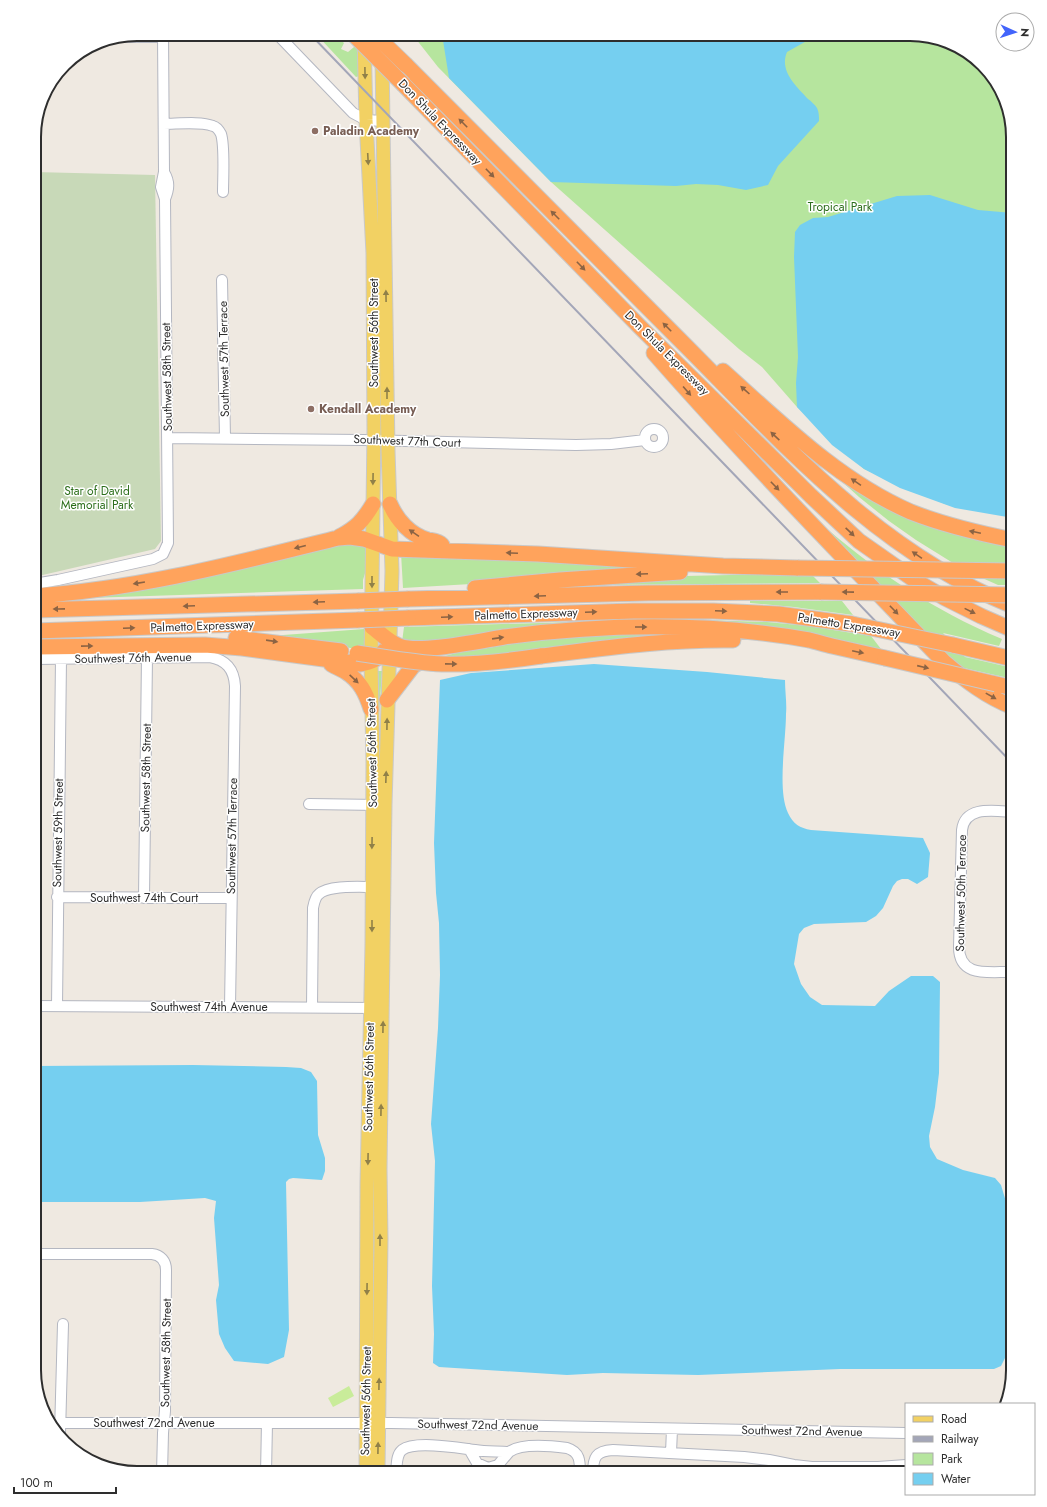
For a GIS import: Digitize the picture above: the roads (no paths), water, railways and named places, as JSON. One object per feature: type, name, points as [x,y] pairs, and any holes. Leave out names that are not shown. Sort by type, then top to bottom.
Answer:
[{"type":"highway","name":"Don Shula Expressway","points":[[360,41],[640,327],[811,496],[859,541],[916,581],[945,598],[1006,627]]},
{"type":"highway","name":"Don Shula Expressway","points":[[381,41],[755,417],[835,493],[868,521],[923,560],[961,582],[1006,603]]},
{"type":"highway","points":[[640,327],[644,342],[716,424],[944,662],[962,678],[993,698],[1006,704]]},
{"type":"highway","points":[[694,354],[719,368],[821,456],[868,490],[910,511],[941,523],[1006,538]]},
{"type":"highway","points":[[338,538],[357,526],[366,517],[373,504]]},
{"type":"highway","points":[[390,504],[401,523],[414,534],[422,538],[440,542],[447,550]]},
{"type":"highway","points":[[41,595],[102,589],[176,577],[338,538],[357,537],[392,549],[447,550],[585,557],[723,566],[1006,571]]},
{"type":"highway","points":[[429,598],[452,591],[567,579],[701,571],[723,566]]},
{"type":"highway","name":"Palmetto Expressway","points":[[41,610],[641,593],[821,592],[1006,595]]},
{"type":"highway","name":"Palmetto Expressway","points":[[41,631],[633,611],[706,611],[778,614],[852,624],[953,644],[1006,657]]},
{"type":"highway","points":[[150,627],[177,634],[260,640],[416,662],[448,664],[484,663],[627,645],[688,640],[745,640],[808,646],[830,646]]},
{"type":"highway","points":[[372,627],[391,642],[411,649],[423,649],[558,631],[602,628],[700,628],[749,632],[810,640],[830,646],[1006,686]]},
{"type":"highway","points":[[41,647],[205,645],[249,649],[361,664],[371,662],[380,657],[391,642]]},
{"type":"highway","points":[[388,700],[414,666],[427,657],[452,645]]},
{"type":"highway","points":[[326,660],[354,678],[365,693],[371,709]]},
{"type":"main road","name":"Southwest 56th Street","points":[[364,41],[366,120],[373,253],[374,440],[371,709],[379,804]]},
{"type":"main road","name":"Southwest 56th Street","points":[[377,1466],[372,1423],[368,1184],[377,1008],[379,804],[388,700],[391,642],[392,549],[388,441],[382,41]]},
{"type":"main road","name":"Southwest 56th Street","points":[[367,1466],[372,1423]]},
{"type":"street","name":"Southwest 58th Street","points":[[41,583],[148,561],[163,554],[167,548],[168,438],[165,199],[169,187],[168,179],[164,172],[163,41]]},
{"type":"street","points":[[284,41],[351,111],[366,120],[383,121]]},
{"type":"street","points":[[164,124],[207,124],[218,129],[221,134],[222,143],[223,192]]},
{"type":"street","name":"Southwest 57th Terrace","points":[[222,280],[225,438]]},
{"type":"street","name":"Southwest 77th Court","points":[[168,438],[374,440],[591,445],[645,440]]},
{"type":"street","name":"Southwest 76th Avenue","points":[[41,659],[210,657],[220,660],[229,666]]},
{"type":"street","name":"Southwest 58th Street","points":[[144,898],[148,658]]},
{"type":"street","name":"Southwest 59th Street","points":[[57,1006],[57,897],[61,659]]},
{"type":"street","name":"Southwest 57th Terrace","points":[[229,666],[233,674],[235,686],[230,1007]]},
{"type":"street","points":[[309,804],[379,804]]},
{"type":"street","name":"Southwest 50th Terrace","points":[[1006,812],[981,811],[972,814],[964,821],[962,830],[959,951],[961,959],[968,968],[977,971],[1006,972]]},
{"type":"street","points":[[312,1007],[314,902],[319,894],[326,890],[339,888],[378,887]]},
{"type":"street","name":"Southwest 74th Court","points":[[57,897],[231,898]]},
{"type":"street","name":"Southwest 74th Avenue","points":[[41,1006],[377,1008]]},
{"type":"street","name":"Southwest 58th Street","points":[[41,1254],[152,1254],[162,1258],[165,1262],[162,1466]]},
{"type":"street","points":[[60,1427],[63,1324]]},
{"type":"street","name":"Southwest 72nd Avenue","points":[[60,1423],[372,1423],[905,1433]]},
{"type":"street","points":[[266,1466],[267,1423]]},
{"type":"street","points":[[671,1453],[672,1429]]},
{"type":"street","points":[[396,1466],[397,1459],[400,1452],[409,1446],[416,1445],[459,1447],[509,1452]]},
{"type":"street","points":[[496,1466],[509,1452],[517,1448],[540,1447],[567,1448],[576,1452],[579,1458],[580,1466]]},
{"type":"street","points":[[469,1449],[476,1463],[481,1466]]},
{"type":"street","points":[[593,1466],[596,1455],[607,1450],[753,1458],[800,1466]]},
{"type":"street","points":[[892,1466],[905,1465]]},
{"type":"water","points":[[443,41],[807,41],[787,52],[785,66],[790,78],[817,108],[819,113],[819,121],[778,166],[768,185],[746,190],[718,185],[696,184],[676,186],[551,182],[449,78]]},
{"type":"water","points":[[930,195],[978,210],[1006,212],[1006,517],[955,508],[900,488],[864,469],[832,445],[797,407],[796,383],[798,357],[794,257],[795,232],[800,225],[813,218],[828,217],[897,196]]},
{"type":"water","points":[[594,664],[707,672],[785,680],[786,725],[783,765],[783,792],[788,813],[792,820],[800,827],[811,830],[923,838],[930,853],[928,877],[917,884],[908,879],[897,881],[893,886],[883,908],[876,916],[866,922],[814,924],[804,928],[799,934],[794,964],[801,984],[810,997],[822,1005],[875,1006],[889,991],[911,976],[933,976],[940,982],[939,1073],[935,1107],[929,1136],[930,1147],[937,1159],[963,1170],[995,1178],[1001,1185],[1006,1202],[1006,1338],[1005,1358],[1001,1366],[994,1369],[840,1369],[698,1375],[603,1373],[567,1375],[439,1367],[433,1363],[434,1334],[432,1286],[435,1161],[431,1124],[440,975],[439,923],[434,843],[440,680],[471,673]]},
{"type":"water","points":[[193,1065],[286,1067],[301,1068],[311,1072],[317,1081],[318,1135],[325,1158],[325,1171],[322,1180],[293,1178],[286,1182],[289,1330],[284,1357],[268,1364],[234,1361],[225,1348],[219,1334],[216,1300],[219,1285],[214,1218],[216,1201],[205,1198],[140,1202],[41,1202],[41,1066]]},
{"type":"railway","points":[[317,41],[1006,757]]},
{"type":"place","name":"Paladin Academy","points":[[315,131]]},
{"type":"place","name":"Kendall Academy","points":[[311,409]]},
{"type":"park label","name":"Tropical Park","points":[[840,207]]},
{"type":"park label","name":"Star of David Memorial Park","points":[[97,498]]}]
